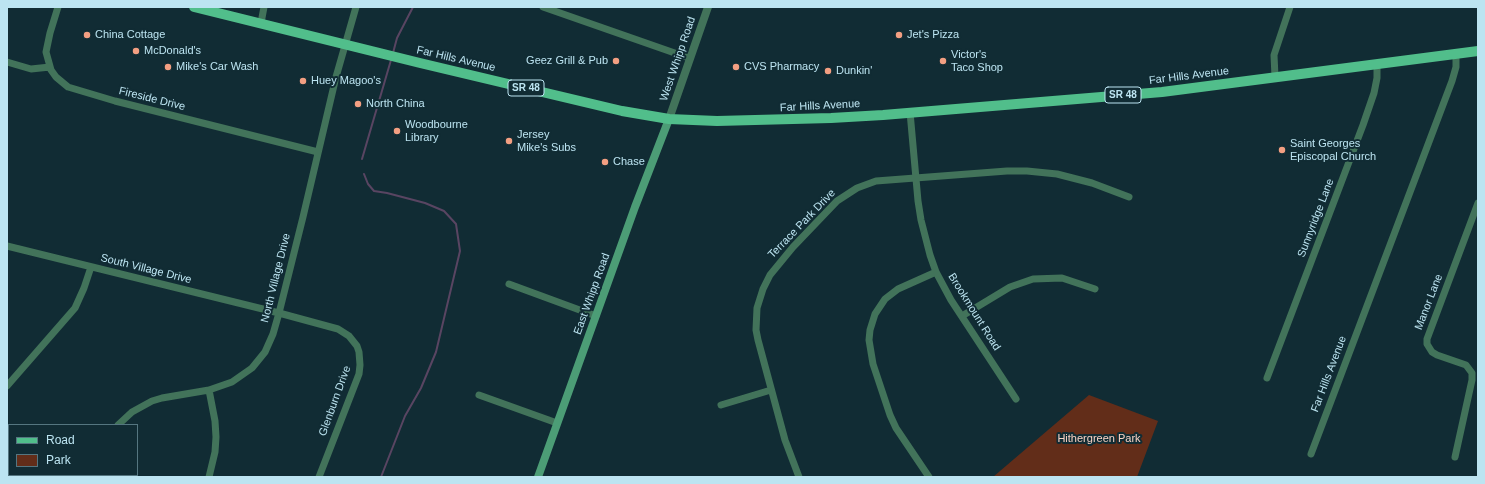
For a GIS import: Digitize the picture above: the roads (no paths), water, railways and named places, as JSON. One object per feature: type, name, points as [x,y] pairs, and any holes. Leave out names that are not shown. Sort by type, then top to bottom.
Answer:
[{"type":"main road","name":"Far Hills Avenue","points":[[194,7],[622,111],[669,119],[717,121],[831,118],[1162,92],[1478,51]]},
{"type":"main road","name":"East Whipp Road","points":[[538,477],[669,119]]},
{"type":"street","name":"Fireside Drive","points":[[58,7],[46,46],[48,60],[56,77],[62,83],[74,90],[318,152]]},
{"type":"street","points":[[261,23],[264,7]]},
{"type":"street","name":"North Village Drive","points":[[119,424],[132,412],[152,401],[209,390],[232,382],[252,368],[265,352],[270,343],[279,313],[318,152],[356,7]]},
{"type":"street","points":[[543,7],[689,58]]},
{"type":"street","name":"West Whipp Road","points":[[669,119],[708,7]]},
{"type":"street","points":[[1275,77],[1274,55],[1290,7]]},
{"type":"street","name":"Far Hills Avenue","points":[[1311,454],[1452,81],[1456,67],[1456,54]]},
{"type":"street","points":[[7,62],[31,69],[50,67]]},
{"type":"street","name":"Sunnyridge Lane","points":[[1267,378],[1363,125],[1374,93],[1377,78],[1377,64]]},
{"type":"street","name":"Brookmount Road","points":[[910,112],[921,220],[936,272],[951,300],[1016,399]]},
{"type":"street","name":"Terrace Park Drive","points":[[799,477],[785,440],[758,340],[756,320],[759,298],[770,275],[793,247],[837,201],[857,188],[876,181],[1007,170],[1043,172],[1083,180],[1129,197]]},
{"type":"street","name":"Manor Lane","points":[[1455,457],[1472,380],[1472,372],[1466,366],[1432,352],[1427,344],[1427,339],[1478,203]]},
{"type":"street","name":"South Village Drive","points":[[7,246],[279,313]]},
{"type":"street","points":[[7,386],[75,308],[91,267]]},
{"type":"street","points":[[929,477],[896,428],[890,415],[874,364],[869,340],[870,330],[875,314],[885,299],[898,289],[936,272]]},
{"type":"street","points":[[962,316],[999,292],[1020,283],[1033,280],[1062,278],[1095,289]]},
{"type":"street","points":[[509,284],[596,316]]},
{"type":"street","name":"Glenburn Drive","points":[[279,313],[343,332],[353,341],[359,352],[360,365],[358,374],[319,477]]},
{"type":"street","points":[[209,390],[215,421],[216,437],[215,452],[209,477]]},
{"type":"street","points":[[721,405],[771,390]]},
{"type":"street","points":[[479,395],[557,423]]},
{"type":"waterway","points":[[393,53],[397,38],[413,7]]},
{"type":"waterway","points":[[362,159],[391,60]]},
{"type":"waterway","points":[[364,174],[368,184],[374,191],[425,203],[444,211],[456,224],[460,251],[436,352],[421,388],[405,416],[381,477]]},
{"type":"place","name":"China Cottage","points":[[87,35]]},
{"type":"place","name":"Jet's Pizza","points":[[899,35]]},
{"type":"place","name":"McDonald's","points":[[136,51]]},
{"type":"place","name":"Geez Grill & Pub","points":[[616,61]]},
{"type":"place","name":"Victor's Taco Shop","points":[[943,61]]},
{"type":"place","name":"Mike's Car Wash","points":[[168,67]]},
{"type":"place","name":"CVS Pharmacy","points":[[736,67]]},
{"type":"place","name":"Dunkin'","points":[[828,71]]},
{"type":"place","name":"Huey Magoo's","points":[[303,81]]},
{"type":"place","name":"North China","points":[[358,104]]},
{"type":"place","name":"Woodbourne Library","points":[[397,131]]},
{"type":"place","name":"Jersey Mike's Subs","points":[[509,141]]},
{"type":"place","name":"Saint Georges Episcopal Church","points":[[1282,150]]},
{"type":"place","name":"Chase","points":[[605,162]]},
{"type":"park label","name":"Hithergreen Park","points":[[1099,439]]}]
